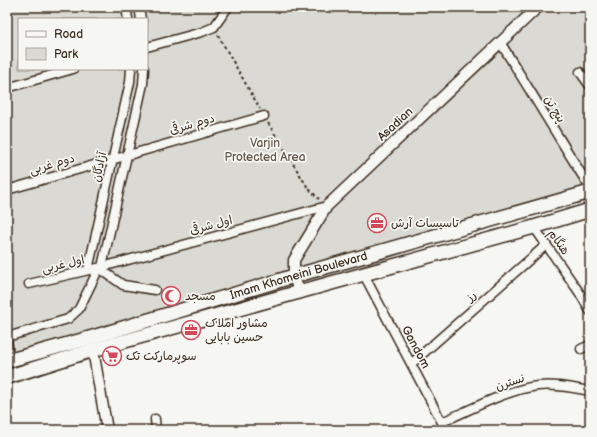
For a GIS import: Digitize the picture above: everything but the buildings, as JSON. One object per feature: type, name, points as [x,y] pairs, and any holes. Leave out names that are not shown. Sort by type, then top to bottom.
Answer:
[{"type":"main road","name":"Imam Khomeini Boulevard","points":[[8,360],[93,337],[294,276],[590,192]]},
{"type":"main road","name":"Imam Khomeini Boulevard","points":[[7,377],[94,350],[590,210]]},
{"type":"street","points":[[126,7],[128,18]]},
{"type":"street","points":[[139,7],[141,18]]},
{"type":"street","points":[[148,47],[202,32],[214,27],[228,7]]},
{"type":"street","name":"Asadian","points":[[294,276],[294,260],[327,206],[538,7]]},
{"type":"street","name":"پنج تن","points":[[500,42],[590,188]]},
{"type":"street","points":[[7,88],[70,70]]},
{"type":"street","name":"آزادگان","points":[[88,270],[132,70]]},
{"type":"street","name":"آزادگان","points":[[7,336],[68,319],[79,309],[100,267],[143,84],[144,70]]},
{"type":"street","points":[[580,72],[590,86]]},
{"type":"street","name":"دوم شرقی","points":[[127,155],[264,116]]},
{"type":"street","name":"دوم غربی","points":[[7,190],[127,155]]},
{"type":"street","name":"اول شرقی","points":[[100,267],[327,206]]},
{"type":"street","name":"هنگام","points":[[534,227],[579,292],[590,311]]},
{"type":"street","name":"رز","points":[[411,364],[546,245]]},
{"type":"street","points":[[100,267],[123,285],[155,290]]},
{"type":"street","name":"اول غربی","points":[[29,284],[100,267]]},
{"type":"street","name":"Gandom","points":[[364,275],[446,430]]},
{"type":"street","points":[[294,276],[299,292]]},
{"type":"street","points":[[7,336],[8,360]]},
{"type":"street","points":[[581,350],[590,345]]},
{"type":"street","points":[[94,350],[107,430]]},
{"type":"street","name":"نسترن","points":[[442,422],[512,392],[538,386],[570,387],[590,391]]},
{"type":"street","points":[[155,419],[156,430]]},
{"type":"green space","name":"Varjin Protected Area","points":[[7,7],[590,7],[590,190],[7,386]]},
{"type":"place","name":"تاسیسات آرش","points":[[377,223]]},
{"type":"place","name":"مسجد","points":[[171,296]]},
{"type":"place","name":"مشاور املاک حسین بابایی","points":[[191,330]]},
{"type":"place","name":"سوپرمارکت تک","points":[[112,356]]}]
